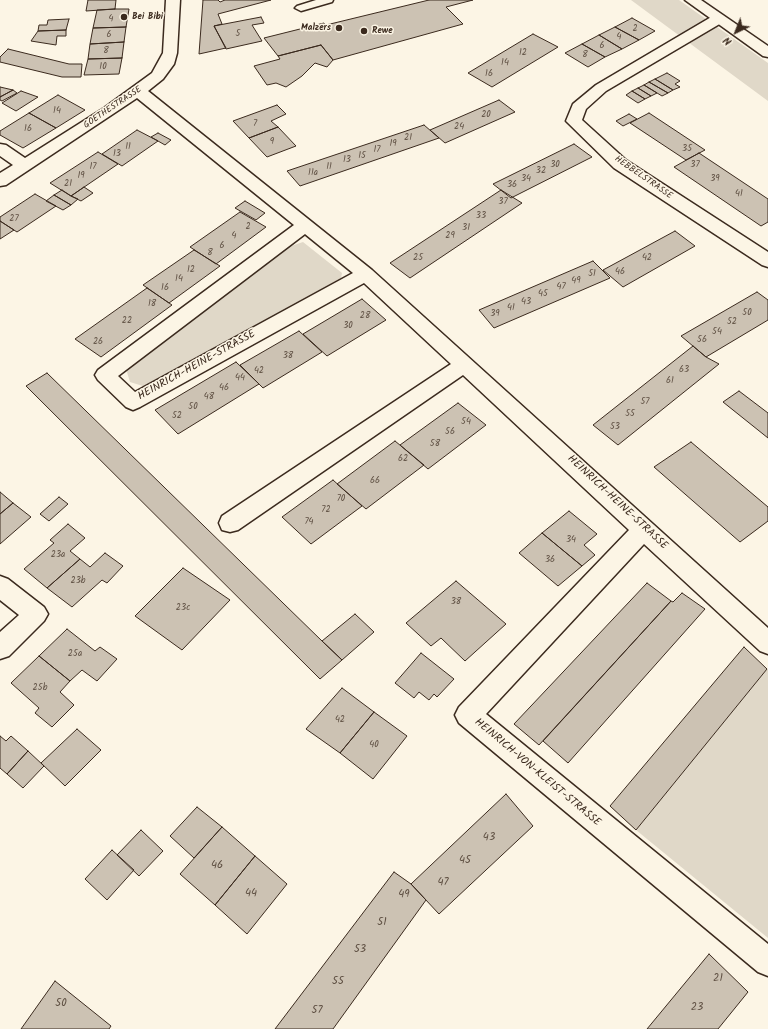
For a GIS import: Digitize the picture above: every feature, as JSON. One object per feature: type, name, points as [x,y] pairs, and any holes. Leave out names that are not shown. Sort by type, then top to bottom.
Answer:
[{"type":"street","name":"GOETHESTRASSE","points":[[0,181],[138,91],[158,76],[166,64],[172,42],[173,0]]},
{"type":"street","points":[[692,0],[768,53]]},
{"type":"street","name":"HEBBELSTRASSE","points":[[718,19],[601,88],[579,107],[574,121],[620,164],[768,261]]},
{"type":"street","name":"HEINRICH-HEINE-STRASSE","points":[[138,91],[366,274],[768,643]]},
{"type":"street","points":[[0,149],[24,165]]},
{"type":"street","name":"HEINRICH-HEINE-STRASSE","points":[[306,225],[105,375],[132,402],[366,274]]},
{"type":"street","points":[[230,523],[465,364]]},
{"type":"street","name":"HEINRICH-VON-KLEIST-STRASSE","points":[[644,529],[468,715],[768,962]]},
{"type":"street","points":[[0,586],[36,614],[0,648]]},
{"type":"lane","points":[[301,8],[328,0]]},
{"type":"shaded area","points":[[631,0],[679,0],[768,63],[768,101]]},
{"type":"shaded area","points":[[303,242],[342,273],[341,278],[155,385],[146,387],[130,382],[126,369],[288,247]]},
{"type":"shaded area","points":[[767,669],[768,670],[768,938],[636,830]]},
{"type":"building","points":[[88,0],[116,0],[115,9],[86,11]]},
{"type":"building","points":[[203,0],[218,0],[220,2],[225,0],[271,0],[218,14],[222,24],[214,26],[226,48],[199,54]]},
{"type":"building","name":"Rewe","points":[[429,0],[473,0],[446,7],[463,24],[333,60],[321,45],[278,56],[264,38],[324,23],[326,25]]},
{"type":"building","points":[[129,9],[126,27],[93,28],[97,10]]},
{"type":"building","points":[[261,17],[264,23],[252,25],[262,41],[226,49],[214,26]]},
{"type":"building","points":[[632,18],[655,31],[639,40],[615,27]]},
{"type":"building","points":[[69,19],[66,30],[38,31],[39,25],[47,25],[48,20]]},
{"type":"building","points":[[126,27],[124,42],[90,44],[93,28]]},
{"type":"building","points":[[615,27],[639,40],[622,49],[599,35]]},
{"type":"building","points":[[66,30],[66,36],[57,36],[56,45],[31,41],[38,31]]},
{"type":"building","points":[[533,34],[558,47],[492,87],[468,73]]},
{"type":"building","points":[[599,35],[622,49],[605,57],[582,44]]},
{"type":"building","points":[[124,42],[122,58],[88,59],[90,44]]},
{"type":"building","points":[[582,44],[605,57],[588,67],[565,53]]},
{"type":"building","points":[[321,45],[333,60],[327,67],[315,63],[302,76],[286,87],[276,83],[267,85],[254,66],[280,59],[278,56]]},
{"type":"building","points":[[8,49],[69,64],[82,64],[81,77],[62,77],[0,62],[0,57]]},
{"type":"building","points":[[122,58],[119,74],[84,75],[88,59]]},
{"type":"building","points":[[667,73],[680,81],[675,84],[680,87],[673,90],[655,79]]},
{"type":"building","points":[[655,79],[673,90],[668,93],[649,82]]},
{"type":"building","points":[[649,82],[668,93],[662,96],[644,85]]},
{"type":"building","points":[[644,85],[657,93],[651,96],[638,88]]},
{"type":"building","points":[[0,87],[13,90],[0,97]]},
{"type":"building","points":[[638,88],[651,96],[645,99],[632,91]]},
{"type":"building","points":[[13,90],[17,93],[2,101],[0,100],[0,97]]},
{"type":"building","points":[[21,91],[38,97],[16,111],[2,103]]},
{"type":"building","points":[[632,91],[645,99],[638,103],[626,95]]},
{"type":"building","points":[[58,95],[85,110],[56,128],[29,113]]},
{"type":"building","points":[[499,100],[515,112],[445,143],[430,130]]},
{"type":"building","points":[[277,105],[286,114],[271,121],[278,127],[249,138],[233,121]]},
{"type":"building","points":[[29,113],[56,128],[23,148],[0,135],[0,131]]},
{"type":"building","points":[[649,113],[705,150],[686,160],[630,123]]},
{"type":"building","points":[[629,114],[637,119],[623,126],[616,121]]},
{"type":"building","points":[[424,125],[439,138],[300,186],[287,171]]},
{"type":"building","points":[[278,127],[296,146],[267,157],[249,138]]},
{"type":"building","points":[[137,130],[158,141],[122,166],[102,154]]},
{"type":"building","points":[[158,133],[171,140],[165,145],[151,137]]},
{"type":"building","points":[[574,144],[592,157],[511,198],[493,184]]},
{"type":"building","points":[[98,152],[118,164],[71,196],[50,183]]},
{"type":"building","points":[[699,153],[768,199],[768,222],[761,226],[674,167]]},
{"type":"building","points":[[84,187],[93,193],[81,201],[71,196]]},
{"type":"building","points":[[62,190],[78,199],[71,205],[54,195]]},
{"type":"building","points":[[501,190],[522,203],[410,278],[390,263]]},
{"type":"building","points":[[35,194],[56,206],[17,232],[0,221],[0,217]]},
{"type":"building","points":[[54,195],[71,205],[63,210],[46,201]]},
{"type":"building","points":[[245,201],[265,213],[256,220],[235,208]]},
{"type":"building","points":[[240,212],[266,227],[216,264],[190,247]]},
{"type":"building","points":[[0,221],[14,230],[0,239]]},
{"type":"building","points":[[675,231],[695,246],[623,287],[603,270]]},
{"type":"building","points":[[194,250],[220,266],[169,303],[143,285]]},
{"type":"building","points":[[593,261],[610,278],[494,328],[479,310]]},
{"type":"building","points":[[147,288],[172,305],[101,357],[75,339]]},
{"type":"building","points":[[757,292],[768,300],[768,320],[706,357],[681,336]]},
{"type":"building","points":[[362,299],[386,320],[327,356],[303,334]]},
{"type":"building","points":[[299,331],[322,352],[263,388],[240,365]]},
{"type":"building","points":[[693,346],[706,357],[719,364],[618,445],[593,425]]},
{"type":"building","points":[[236,362],[259,384],[178,434],[155,410]]},
{"type":"building","points":[[47,373],[342,660],[320,679],[26,386]]},
{"type":"building","points":[[739,391],[768,413],[768,438],[723,402]]},
{"type":"building","points":[[458,403],[486,425],[428,469],[400,445]]},
{"type":"building","points":[[395,441],[424,465],[366,509],[337,484]]},
{"type":"building","points":[[691,442],[768,507],[768,521],[740,542],[654,467]]},
{"type":"building","points":[[333,480],[362,506],[311,544],[282,517]]},
{"type":"building","points":[[0,492],[13,503],[0,514]]},
{"type":"building","points":[[59,497],[68,504],[49,521],[40,514]]},
{"type":"building","points":[[13,503],[31,517],[0,544],[0,514]]},
{"type":"building","points":[[569,511],[597,534],[584,545],[595,555],[582,566],[542,533]]},
{"type":"building","points":[[68,524],[85,538],[70,551],[80,559],[47,588],[24,569],[54,543],[50,540]]},
{"type":"building","points":[[542,533],[582,566],[558,586],[519,553]]},
{"type":"building","points":[[105,553],[123,566],[107,583],[102,580],[72,607],[47,588],[80,559],[90,567]]},
{"type":"building","points":[[183,568],[230,600],[182,650],[135,616]]},
{"type":"building","points":[[456,581],[506,624],[465,661],[441,638],[431,646],[406,623]]},
{"type":"building","points":[[647,583],[671,601],[539,745],[514,724]]},
{"type":"building","points":[[682,593],[705,609],[568,763],[543,741],[671,601],[673,602]]},
{"type":"building","points":[[355,614],[374,632],[342,660],[322,641]]},
{"type":"building","points":[[67,629],[95,651],[100,647],[117,659],[97,681],[82,670],[70,681],[39,656]]},
{"type":"building","points":[[744,647],[767,669],[636,830],[610,806]]},
{"type":"building","points":[[421,653],[454,679],[437,697],[434,694],[429,700],[419,692],[414,698],[395,683]]},
{"type":"building","points":[[39,656],[70,681],[60,692],[74,705],[52,727],[35,713],[39,708],[11,683]]},
{"type":"building","points":[[342,688],[374,712],[340,753],[306,729]]},
{"type":"building","points":[[374,712],[407,736],[373,779],[340,753]]},
{"type":"building","points":[[77,729],[101,750],[65,786],[41,763]]},
{"type":"building","points":[[0,736],[6,741],[11,736],[28,751],[7,774],[0,768]]},
{"type":"building","points":[[28,751],[44,766],[23,788],[7,774]]},
{"type":"building","points":[[506,794],[533,826],[439,914],[411,884]]},
{"type":"building","points":[[197,807],[222,827],[194,858],[170,836]]},
{"type":"building","points":[[222,827],[255,856],[215,905],[180,874]]},
{"type":"building","points":[[141,830],[163,851],[139,876],[117,855]]},
{"type":"building","points":[[112,850],[134,870],[107,900],[85,879]]},
{"type":"building","points":[[255,856],[287,884],[247,934],[215,905]]},
{"type":"building","points":[[394,872],[411,884],[426,900],[333,1029],[275,1029]]},
{"type":"building","points":[[709,954],[748,992],[718,1029],[647,1029]]},
{"type":"building","points":[[55,981],[111,1026],[109,1029],[21,1029]]},
{"type":"place","name":"Bei Bibi","points":[[124,17]]},
{"type":"place","name":"Malzers","points":[[339,28]]},
{"type":"place","name":"Rewe","points":[[364,31]]}]
